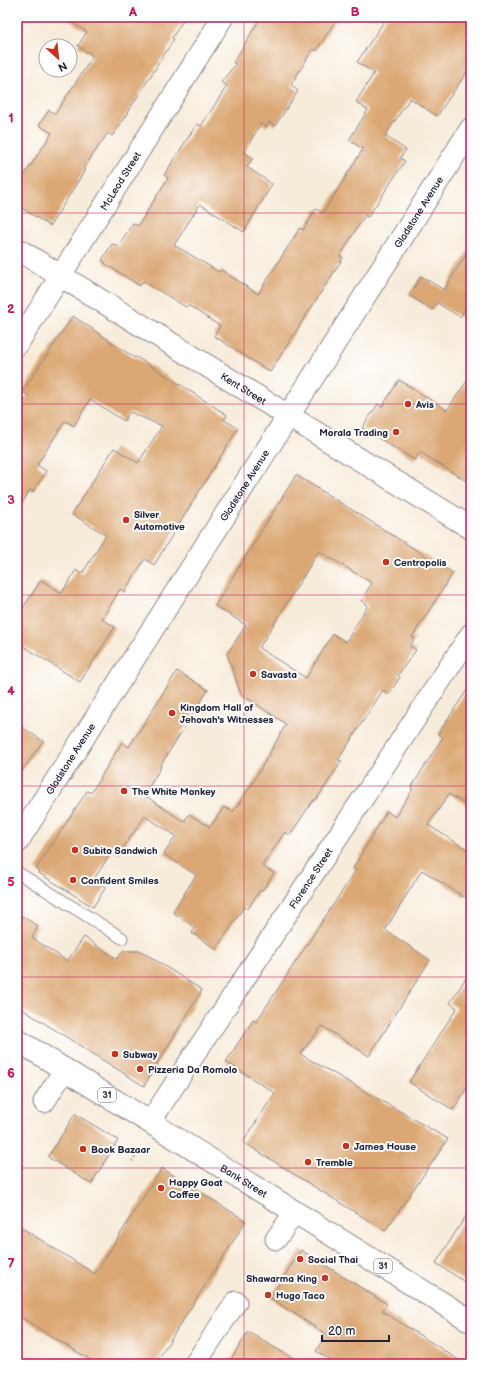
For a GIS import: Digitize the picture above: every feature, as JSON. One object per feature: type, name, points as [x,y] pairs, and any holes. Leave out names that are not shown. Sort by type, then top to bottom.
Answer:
[{"type":"main road","name":"Gladstone Avenue","points":[[17,842],[471,129]]},
{"type":"main road","name":"Kent Street","points":[[17,249],[471,528]]},
{"type":"main road","name":"Bank Street","points":[[17,1040],[471,1321]]},
{"type":"street","name":"McLeod Street","points":[[17,345],[223,17]]},
{"type":"street","name":"Florence Street","points":[[150,1122],[471,634]]},
{"type":"street","points":[[44,1102],[65,1069]]},
{"type":"street","points":[[276,1240],[295,1212]]},
{"type":"street","points":[[195,1364],[236,1302]]},
{"type":"lane","points":[[17,872],[122,938]]},
{"type":"path","points":[[132,1161],[140,1148]]},
{"type":"building","points":[[63,17],[185,17],[172,38],[174,39],[119,126],[112,136],[108,133],[83,169],[85,170],[50,226],[17,205],[17,186],[52,133],[39,125],[49,110],[55,114],[93,56],[78,46],[87,32]]},
{"type":"building","points":[[261,17],[338,17],[316,51],[313,49],[291,85],[298,91],[275,126],[269,122],[267,127],[261,123],[244,152],[253,158],[247,167],[272,184],[244,232],[200,204],[174,245],[219,272],[221,270],[258,294],[300,228],[303,230],[316,209],[323,213],[363,149],[349,140],[368,110],[356,102],[374,73],[357,62],[387,17],[471,17],[471,66],[437,116],[410,98],[385,136],[406,150],[400,158],[405,161],[368,217],[365,215],[340,256],[343,258],[270,372],[214,336],[220,326],[188,305],[186,307],[143,281],[140,286],[104,263],[105,262],[102,260],[112,244],[118,246],[133,223],[138,226],[168,178],[164,175],[197,124],[201,126],[227,86],[221,82],[236,64],[233,63]]},
{"type":"building","points":[[471,246],[471,300],[460,317],[437,303],[432,310],[409,295],[421,276],[444,290]]},
{"type":"building","points":[[73,316],[135,358],[136,357],[156,369],[227,415],[224,420],[238,428],[154,565],[145,559],[124,592],[120,589],[102,619],[115,627],[80,682],[17,642],[17,617],[41,580],[62,593],[76,570],[82,574],[106,535],[72,514],[114,448],[138,463],[162,426],[130,412],[124,421],[90,399],[74,426],[65,421],[37,465],[46,471],[44,475],[33,492],[30,490],[17,512],[17,415],[28,395],[22,392]]},
{"type":"building","points":[[471,375],[471,484],[420,452],[415,460],[362,428],[378,404],[382,407],[399,380],[447,410]]},
{"type":"building","points":[[296,475],[453,573],[412,637],[415,639],[410,646],[416,650],[398,675],[400,677],[389,694],[383,690],[338,760],[342,761],[318,797],[312,802],[290,835],[285,832],[262,866],[274,873],[262,891],[260,890],[248,909],[244,907],[216,949],[192,933],[195,928],[173,912],[196,875],[164,854],[176,836],[145,816],[119,854],[113,850],[94,879],[106,887],[93,907],[39,873],[40,872],[36,869],[87,791],[91,793],[122,742],[129,747],[177,671],[208,690],[160,766],[161,767],[144,795],[184,822],[189,814],[210,827],[224,807],[233,812],[252,784],[286,724],[241,694],[227,654],[246,625],[215,606]],"holes":[[[319,551],[372,583],[361,601],[368,605],[346,642],[333,634],[306,678],[259,648]]]},
{"type":"building","points":[[471,684],[471,808],[449,794],[428,825],[471,852],[471,886],[464,897],[422,870],[385,930],[430,960],[369,1056],[322,1026],[300,1054],[448,1139],[385,1231],[243,1142],[275,1093],[226,1062],[253,1020],[256,1022],[356,870],[353,868],[387,811],[395,817],[413,789],[411,788],[443,737],[438,734]]},
{"type":"building","points":[[17,724],[43,741],[17,778]]},
{"type":"building","points":[[17,913],[38,926],[32,938],[67,961],[84,937],[117,959],[123,951],[141,951],[202,990],[144,1086],[17,1006]]},
{"type":"building","points":[[471,970],[471,1082],[453,1110],[409,1082],[457,1008],[450,1003]]},
{"type":"building","name":"Book Bazaar","points":[[75,1114],[118,1140],[91,1184],[48,1157]]},
{"type":"building","points":[[162,1168],[246,1221],[155,1364],[97,1364],[17,1315],[17,1225],[95,1274]]},
{"type":"building","points":[[471,1208],[471,1286],[436,1263]]},
{"type":"building","points":[[301,1250],[387,1304],[382,1311],[465,1364],[336,1364],[316,1351],[326,1334],[270,1298]]},
{"type":"building","points":[[248,1332],[303,1364],[228,1364]]},
{"type":"place","name":"Avis","points":[[408,404]]},
{"type":"place","name":"Morala Trading","points":[[396,432]]},
{"type":"place","name":"Silver Automotive","points":[[126,520]]},
{"type":"place","name":"Centropolis","points":[[386,562]]},
{"type":"place","name":"Savasta","points":[[253,674]]},
{"type":"place","name":"Kingdom Hall of Jehovah's Witnesses","points":[[172,713]]},
{"type":"place","name":"The White Monkey","points":[[124,791]]},
{"type":"place","name":"Subito Sandwich","points":[[75,850]]},
{"type":"place","name":"Confident Smiles","points":[[73,880]]},
{"type":"place","name":"Subway","points":[[115,1054]]},
{"type":"place","name":"Pizzeria Da Romolo","points":[[140,1069]]},
{"type":"place","name":"James House","points":[[346,1146]]},
{"type":"place","name":"Book Bazaar","points":[[83,1149]]},
{"type":"place","name":"Tremble","points":[[308,1162]]},
{"type":"place","name":"Happy Goat Coffee","points":[[161,1188]]},
{"type":"place","name":"Social Thai","points":[[300,1259]]},
{"type":"place","name":"Shawarma King","points":[[325,1278]]},
{"type":"place","name":"Hugo Taco","points":[[268,1295]]}]
